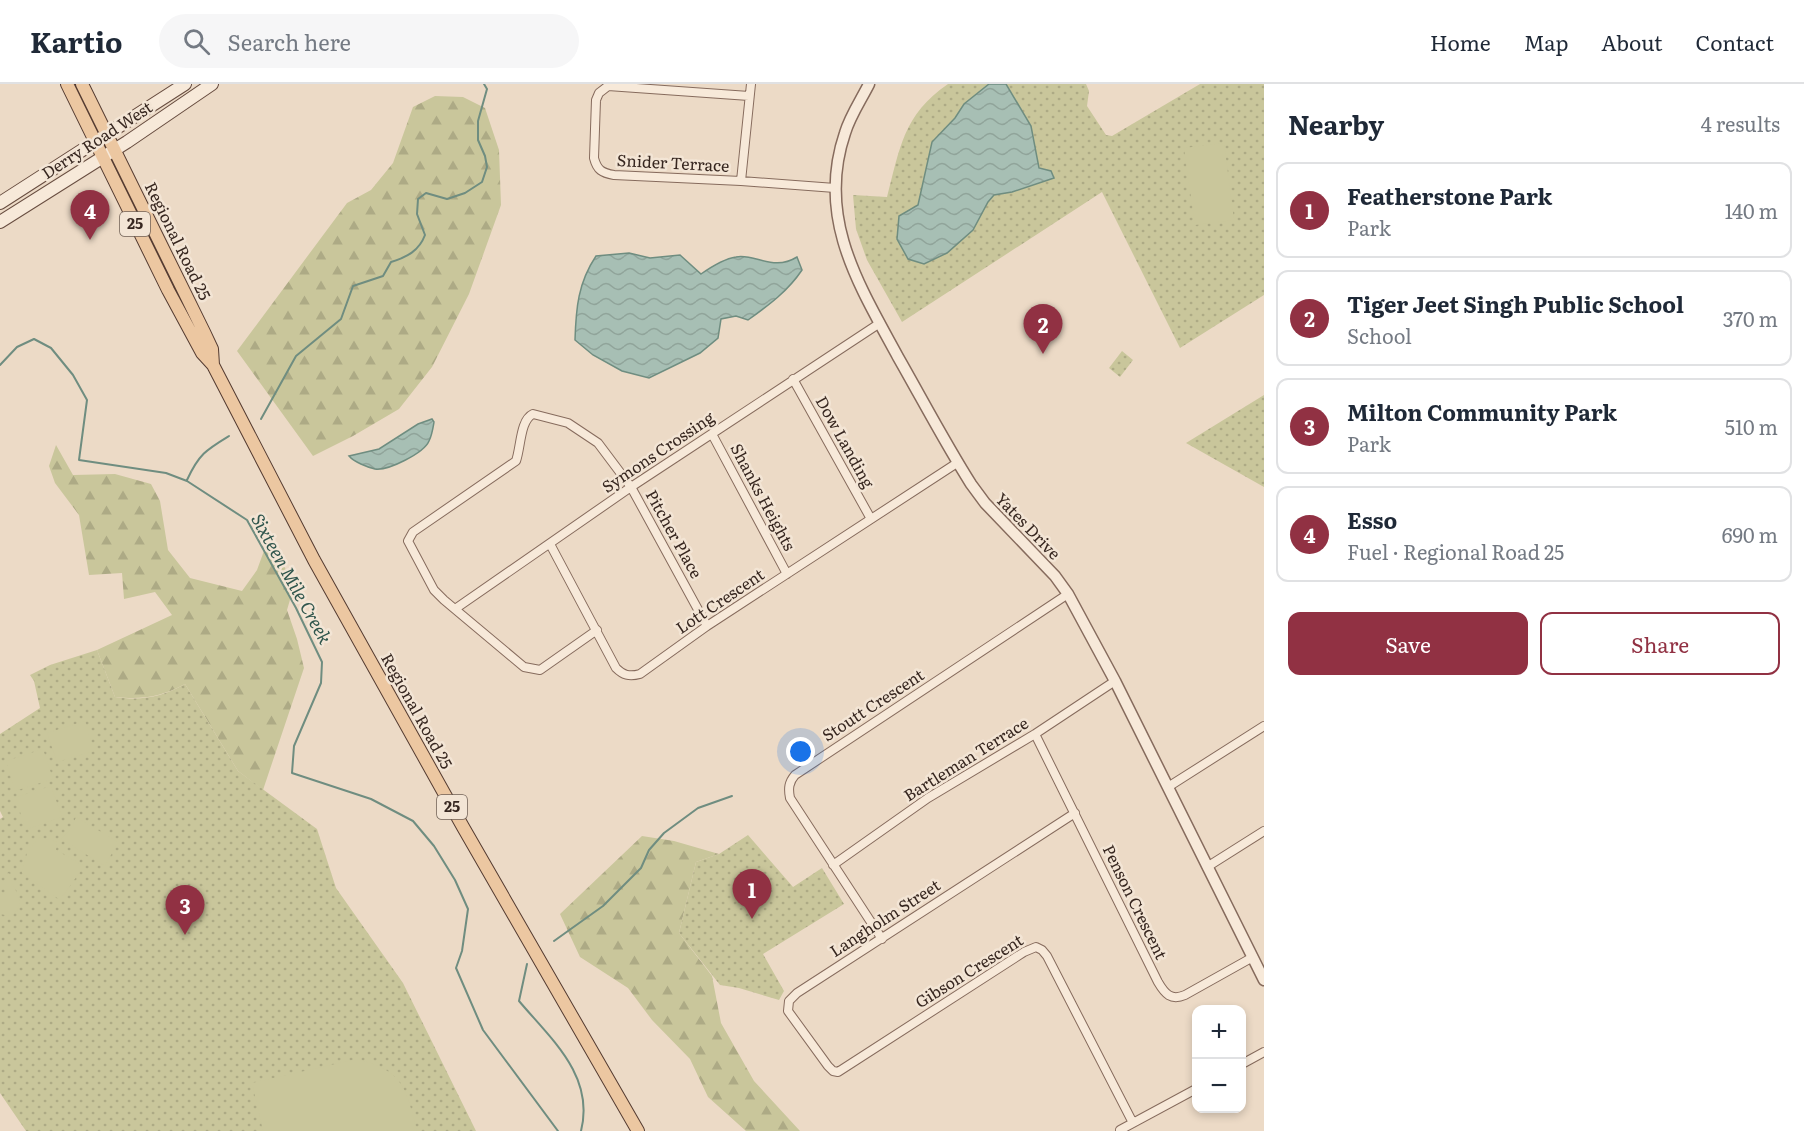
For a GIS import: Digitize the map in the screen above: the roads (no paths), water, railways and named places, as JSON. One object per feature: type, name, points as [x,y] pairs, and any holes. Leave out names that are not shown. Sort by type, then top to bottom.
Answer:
[{"type":"main road","points":[[68,84],[94,142]]},
{"type":"main road","name":"Regional Road 25","points":[[82,84],[208,341],[212,350],[213,365]]},
{"type":"main road","name":"Derry Road West","points":[[0,203],[185,84]]},
{"type":"main road","name":"Derry Road West","points":[[0,222],[102,158],[212,84]]},
{"type":"main road","name":"25","points":[[94,142],[102,158]]},
{"type":"main road","name":"Regional Road 25","points":[[102,158],[168,290],[202,354],[213,365],[314,560],[459,821],[638,1131]]},
{"type":"street","points":[[741,181],[751,84]]},
{"type":"street","name":"Yates Drive","points":[[869,84],[845,132],[838,158],[835,188],[838,221],[849,263],[957,463],[985,503],[1055,576],[1068,594],[1115,681],[1264,980]]},
{"type":"street","name":"Snider Terrace","points":[[749,96],[648,86],[608,86],[599,93],[596,100],[594,158],[600,172],[614,176],[741,181],[835,188]]},
{"type":"street","name":"Symons Crossing","points":[[455,609],[631,488],[880,323]]},
{"type":"street","name":"Dow Landing","points":[[793,379],[871,519]]},
{"type":"street","name":"Pitcher Place","points":[[455,609],[434,590],[408,538],[413,532],[516,460],[525,422],[529,416],[541,414],[568,423],[598,443],[631,488],[707,626]]},
{"type":"street","name":"Shanks Heights","points":[[712,434],[787,574]]},
{"type":"street","name":"Lott Crescent","points":[[550,544],[616,668],[620,673],[632,676],[639,674],[707,626],[957,463]]},
{"type":"street","name":"Stoutt Crescent","points":[[882,939],[790,798],[789,785],[795,775],[1068,594]]},
{"type":"street","points":[[455,609],[517,662],[524,667],[536,670],[540,670],[597,630]]},
{"type":"street","name":"Bartleman Terrace","points":[[833,865],[928,798],[1035,734],[1115,681]]},
{"type":"street","points":[[1168,787],[1264,726]]},
{"type":"street","name":"Penson Crescent","points":[[1035,734],[1158,982],[1167,995],[1173,998],[1185,995],[1252,957]]},
{"type":"street","name":"Langholm Street","points":[[838,1072],[828,1066],[792,1017],[788,1011],[789,1001],[797,993],[1075,813]]},
{"type":"street","points":[[1207,867],[1264,831]]},
{"type":"street","name":"Gibson Crescent","points":[[838,1072],[1023,952],[1036,947],[1047,956],[1133,1123]]},
{"type":"street","points":[[1246,1062],[1264,1052]]},
{"type":"street","points":[[1120,1130],[1192,1092]]},
{"type":"water","points":[[989,84],[1006,84],[1031,126],[1039,168],[1051,171],[1054,178],[1012,192],[994,195],[973,230],[947,253],[924,264],[908,259],[897,239],[899,216],[918,205],[932,142],[955,118],[964,104]]},
{"type":"water","points":[[629,253],[650,258],[680,255],[701,274],[722,261],[743,256],[772,263],[780,263],[797,257],[802,270],[784,291],[748,320],[736,316],[721,319],[718,338],[700,353],[649,378],[622,371],[593,355],[575,340],[579,296],[585,276],[596,256]]},
{"type":"water","points":[[432,419],[434,422],[432,432],[426,446],[413,456],[396,464],[375,469],[349,456],[379,449],[418,424]]},
{"type":"waterway","points":[[261,419],[296,356],[341,319],[353,286],[383,276],[391,262],[407,255],[419,245],[425,235],[417,214],[418,199],[426,193],[447,199],[465,193],[482,182],[487,167],[478,140],[478,121],[487,89],[484,84]]},
{"type":"waterway","name":"Sixteen Mile Creek","points":[[0,365],[17,347],[34,339],[51,348],[73,375],[87,400],[79,460],[166,473],[187,481],[247,520],[296,608],[322,662],[321,683],[294,746],[292,773],[371,799],[413,821],[434,846],[455,880],[468,909],[462,951],[456,968],[483,1030],[558,1131]]},
{"type":"waterway","points":[[187,480],[195,464],[204,454],[229,436]]},
{"type":"waterway","points":[[554,941],[603,906],[641,868],[649,850],[664,833],[698,808],[732,796]]},
{"type":"waterway","points":[[527,964],[519,1001],[556,1044],[576,1076],[582,1093],[584,1111],[581,1131]]},
{"type":"place","name":"Esso","points":[[90,240]]},
{"type":"place","name":"Tiger Jeet Singh Public School","points":[[1043,354]]},
{"type":"place","name":"Featherstone Park","points":[[752,919]]},
{"type":"place","name":"Milton Community Park","points":[[185,935]]}]
